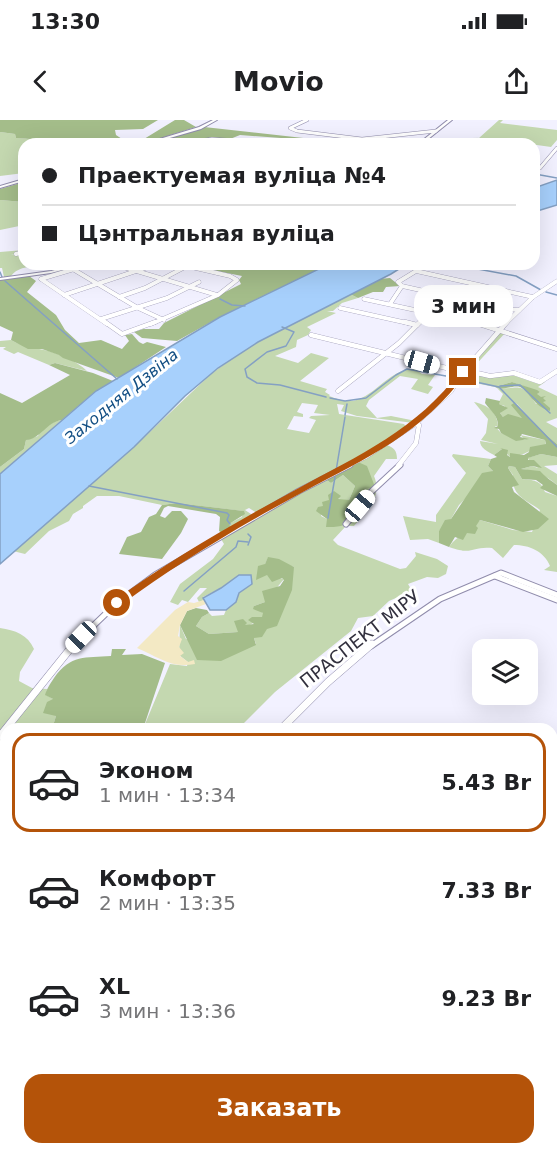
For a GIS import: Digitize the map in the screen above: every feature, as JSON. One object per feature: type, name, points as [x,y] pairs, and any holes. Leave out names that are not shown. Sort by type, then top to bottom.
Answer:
[{"type":"main road","points":[[166,138],[200,128],[215,120]]},
{"type":"main road","points":[[428,138],[450,120]]},
{"type":"main road","points":[[433,138],[455,120]]},
{"type":"main road","points":[[0,187],[18,182]]},
{"type":"main road","points":[[0,279],[58,270]]},
{"type":"street","points":[[307,120],[290,128],[297,131],[350,138]]},
{"type":"street","points":[[368,138],[436,131]]},
{"type":"street","points":[[420,133],[430,136]]},
{"type":"street","points":[[540,164],[557,146]]},
{"type":"street","points":[[66,270],[41,279],[122,334],[164,320],[217,296],[235,285],[237,280],[204,270]]},
{"type":"street","points":[[75,270],[138,308],[164,320]]},
{"type":"street","points":[[128,270],[217,296]]},
{"type":"street","points":[[64,295],[141,270]]},
{"type":"street","points":[[119,297],[162,280],[180,270]]},
{"type":"street","points":[[519,309],[505,309],[402,286],[398,282],[416,271],[533,297]]},
{"type":"street","points":[[10,723],[69,649],[93,624],[144,583],[299,491],[367,456],[415,424],[445,396],[519,309],[557,281]]},
{"type":"street","points":[[100,319],[138,308],[190,288],[199,282]]},
{"type":"street","points":[[390,304],[402,286]]},
{"type":"street","points":[[364,299],[500,330],[557,349]]},
{"type":"street","points":[[340,308],[417,325]]},
{"type":"street","points":[[505,309],[514,315]]},
{"type":"street","points":[[338,391],[386,354],[429,313]]},
{"type":"street","points":[[311,335],[490,376],[517,373],[542,382],[557,371]]},
{"type":"street","points":[[346,524],[373,490],[388,479],[418,442],[419,425],[415,424]]},
{"type":"street","points":[[497,574],[557,595]]},
{"type":"street","points":[[497,574],[557,600]]},
{"type":"street","name":"ПРАСПЕКТ МІРУ","points":[[287,723],[325,684],[400,624],[454,591],[497,574]]},
{"type":"green space","points":[[0,120],[158,120],[143,129],[115,130],[116,135],[120,138],[18,138],[15,134],[0,132]]},
{"type":"green space","points":[[175,120],[184,120],[196,127],[161,138],[146,138]]},
{"type":"green space","points":[[499,120],[503,120],[500,123],[557,130],[557,140],[551,147],[540,145],[540,138],[479,138]]},
{"type":"green space","points":[[204,127],[303,138],[240,135],[232,138],[168,138]]},
{"type":"green space","points":[[0,132],[15,134],[18,138],[18,174],[0,176]]},
{"type":"green space","points":[[18,184],[18,202],[0,200],[0,189]]},
{"type":"green space","points":[[0,200],[18,202],[18,226],[0,230]]},
{"type":"green space","points":[[18,250],[11,255],[18,253],[18,270],[11,276],[4,277],[2,268],[0,268],[0,252]]},
{"type":"green space","points":[[212,270],[317,270],[220,317],[177,341],[142,338],[134,332],[143,329],[159,329],[164,323],[241,284],[239,280],[242,276]]},
{"type":"green space","points":[[29,276],[36,281],[27,292],[56,315],[65,330],[79,343],[101,340],[122,349],[129,341],[125,335],[132,334],[143,344],[147,342],[166,347],[119,378],[42,349],[28,349],[11,340],[13,332],[0,326],[0,280]]},
{"type":"green space","points":[[390,278],[400,286],[386,287],[383,292],[373,292],[358,298],[350,294],[379,279]]},
{"type":"green space","points":[[350,294],[358,298],[342,303],[333,311],[327,311],[336,313],[307,327],[311,330],[308,335],[297,340],[296,347],[275,356],[298,363],[311,353],[329,358],[300,381],[327,389],[325,392],[329,396],[348,401],[365,396],[405,370],[415,369],[422,374],[435,375],[428,385],[433,387],[428,394],[411,389],[418,379],[400,376],[369,400],[366,406],[377,418],[391,416],[416,421],[414,423],[357,416],[341,411],[344,405],[337,404],[339,414],[404,424],[407,428],[368,454],[257,513],[249,508],[245,510],[254,516],[232,530],[228,524],[242,517],[243,511],[177,503],[162,505],[119,496],[97,496],[73,514],[69,521],[49,531],[25,554],[13,551],[134,447],[212,373],[254,344]],"holes":[[[302,403],[318,405],[314,413],[330,415],[311,416],[309,418],[316,420],[309,433],[287,429],[294,416],[303,417],[303,414],[297,412]]]},
{"type":"green space","points":[[506,332],[470,371],[484,375],[514,373],[545,382],[538,387],[557,396],[557,418],[546,422],[557,428],[557,444],[546,436],[517,404],[514,403],[523,418],[503,417],[500,413],[505,406],[498,404],[503,394],[497,388],[523,389],[536,404],[542,402],[536,394],[540,392],[512,382],[495,387],[460,380],[499,333]]},
{"type":"green space","points":[[11,340],[61,355],[87,371],[55,363],[49,365],[18,352],[14,354],[3,349],[6,347],[0,347],[0,341]]},
{"type":"green space","points":[[55,363],[113,381],[96,391],[62,420],[56,421],[36,437],[26,440],[24,449],[0,467],[0,393],[22,403],[70,375],[49,365]]},
{"type":"green space","points":[[512,382],[537,390],[540,392],[537,394],[541,397],[546,396],[543,398],[546,401],[543,402],[550,408],[550,411],[540,406],[520,387],[495,387]]},
{"type":"green space","points":[[486,398],[500,401],[499,404],[508,408],[500,413],[503,417],[508,414],[522,418],[511,405],[514,403],[557,444],[557,457],[541,454],[528,458],[528,460],[534,460],[542,468],[532,466],[521,469],[540,471],[557,485],[557,496],[540,488],[543,485],[536,480],[522,479],[515,467],[509,466],[508,468],[519,485],[512,487],[514,492],[549,519],[538,529],[523,532],[480,520],[475,534],[467,533],[463,540],[455,537],[449,547],[439,543],[439,531],[445,520],[451,519],[482,473],[493,471],[488,466],[491,459],[497,457],[494,455],[502,449],[500,448],[508,450],[507,455],[510,457],[510,453],[524,455],[529,452],[530,447],[546,444],[545,440],[522,434],[520,437],[529,439],[516,441],[494,428],[498,426],[498,422],[485,403]]},
{"type":"green space","points":[[474,402],[487,407],[496,416],[498,426],[495,426],[501,433],[523,440],[526,440],[520,435],[545,440],[546,445],[510,457],[502,449],[494,455],[489,453],[480,441],[498,444],[481,440],[486,433],[488,419]]},
{"type":"green space","points":[[62,420],[0,474],[0,467],[24,449],[26,440],[38,436],[48,425]]},
{"type":"green space","points":[[386,445],[394,450],[397,459],[386,459],[374,476],[376,491],[372,503],[354,526],[346,526],[333,540],[338,545],[400,569],[406,568],[416,556],[415,552],[437,559],[448,566],[446,574],[438,578],[427,577],[408,584],[412,591],[389,601],[373,616],[358,618],[351,631],[275,692],[244,723],[145,723],[170,664],[187,666],[188,662],[179,655],[180,625],[186,639],[256,644],[254,638],[294,567],[268,558],[265,564],[267,575],[284,579],[265,602],[254,606],[263,613],[263,617],[248,626],[243,625],[243,619],[238,632],[209,634],[196,626],[202,617],[209,613],[212,616],[224,615],[226,610],[236,602],[239,593],[252,584],[239,575],[203,597],[204,600],[199,602],[197,598],[207,588],[200,588],[188,602],[182,600],[178,605],[170,602],[180,584],[213,559],[224,544],[221,539],[325,479],[331,483],[343,475],[355,486],[349,500],[338,499],[341,498],[330,501],[325,505],[321,516],[327,519],[330,527],[354,514],[365,492],[358,462]]},
{"type":"green space","points":[[453,454],[491,459],[488,466],[493,471],[459,505],[451,519],[439,531],[439,543],[428,539],[410,540],[403,516],[436,522],[436,515],[466,473],[452,456]]},
{"type":"green space","points":[[541,454],[557,457],[557,465],[544,466],[557,474],[557,485],[540,474],[521,469],[532,466],[538,468],[527,458]]},
{"type":"green space","points":[[358,462],[367,466],[375,487],[365,489],[355,510],[344,524],[326,527],[327,519],[316,511],[318,507],[323,506],[322,502],[329,500],[328,495],[334,491],[341,496],[338,499],[349,500],[355,486],[343,475],[331,483],[325,479]]},
{"type":"green space","points":[[509,466],[515,467],[522,479],[536,481],[545,492],[557,496],[557,572],[544,570],[550,566],[544,556],[525,546],[514,545],[503,558],[492,548],[463,551],[449,547],[480,520],[513,530],[532,532],[540,510],[524,500],[514,488],[513,475]]},
{"type":"green space","points":[[177,503],[244,511],[245,514],[229,524],[232,530],[224,534],[219,531],[220,517],[216,514],[168,506],[164,508],[160,516],[165,518],[172,511],[181,511],[188,519],[162,559],[119,554],[127,537],[141,532],[149,517],[156,514],[162,505]]},
{"type":"green space","points":[[268,557],[279,559],[294,567],[292,590],[277,626],[267,629],[262,637],[254,638],[256,645],[221,661],[197,660],[180,625],[187,611],[196,608],[207,610],[209,613],[202,617],[196,626],[209,634],[238,632],[234,621],[243,619],[247,623],[245,625],[254,624],[248,620],[252,617],[262,617],[263,613],[253,609],[254,606],[265,602],[262,591],[280,586],[284,580],[282,578],[272,582],[267,575],[256,580],[258,566],[265,564]]},
{"type":"green space","points":[[0,628],[20,634],[31,644],[34,649],[20,672],[19,681],[32,688],[47,689],[46,695],[53,699],[56,716],[54,723],[0,723]]},
{"type":"green space","points":[[112,649],[126,649],[122,655],[142,654],[165,663],[145,723],[54,723],[56,716],[43,713],[47,702],[53,699],[45,695],[60,670],[79,659],[111,656]]},
{"type":"sand","points":[[204,600],[206,604],[187,611],[180,625],[178,636],[182,639],[179,647],[184,653],[180,656],[188,662],[194,660],[195,664],[171,663],[137,648],[175,610],[188,602]]},
{"type":"water","points":[[557,180],[557,205],[540,210],[540,186]]},
{"type":"water","name":"Заходняя Дзвіна","points":[[317,270],[397,270],[258,342],[218,368],[185,396],[134,447],[0,564],[0,474],[96,391],[220,317]]},
{"type":"water","points":[[239,575],[251,575],[252,584],[239,593],[236,602],[226,610],[210,610],[203,598]]},
{"type":"waterway","points":[[540,175],[557,178]]},
{"type":"waterway","points":[[483,270],[516,276],[541,290]]},
{"type":"waterway","points":[[0,272],[2,277]]},
{"type":"waterway","name":"Заходняя Дзвіна","points":[[5,281],[117,379]]},
{"type":"waterway","points":[[546,292],[557,295]]},
{"type":"waterway","points":[[220,299],[232,305],[245,306]]},
{"type":"waterway","points":[[282,327],[294,332],[286,346],[267,352],[245,369],[247,377],[257,383],[280,385],[326,397]]},
{"type":"waterway","points":[[330,398],[345,401],[366,398],[407,369],[457,378]]},
{"type":"waterway","points":[[462,379],[499,387],[557,447]]},
{"type":"waterway","points":[[500,386],[520,385],[550,413]]},
{"type":"waterway","points":[[345,415],[347,404]]},
{"type":"waterway","points":[[336,471],[345,417]]},
{"type":"waterway","points":[[328,518],[335,477]]},
{"type":"waterway","points":[[89,486],[227,513],[229,515],[227,520],[230,524]]},
{"type":"waterway","points":[[248,534],[251,537],[248,545]]},
{"type":"waterway","points":[[184,591],[236,547],[238,541],[248,542]]},
{"type":"route","points":[[117,603],[155,575],[299,491],[367,456],[396,438],[451,391],[463,372]]}]
